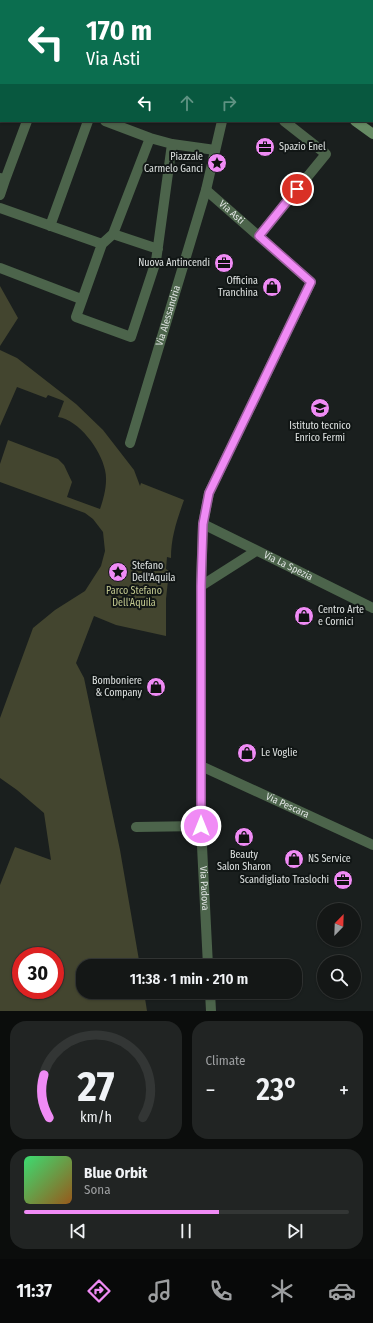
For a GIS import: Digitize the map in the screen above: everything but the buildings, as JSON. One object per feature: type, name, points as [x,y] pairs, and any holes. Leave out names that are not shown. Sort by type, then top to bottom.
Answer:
[{"type":"street","points":[[0,195],[3,179],[27,122]]},
{"type":"street","points":[[50,226],[88,122]]},
{"type":"street","points":[[108,122],[150,138],[172,144],[215,150]]},
{"type":"street","name":"Via Alessandria","points":[[130,443],[206,190],[222,122]]},
{"type":"street","points":[[259,236],[326,154],[285,122]]},
{"type":"street","points":[[356,122],[373,134]]},
{"type":"street","points":[[150,138],[113,234],[102,244],[81,299],[76,317],[131,337],[156,261],[172,144]]},
{"type":"street","name":"Via Asti","points":[[206,190],[311,282]]},
{"type":"street","points":[[0,208],[102,244]]},
{"type":"street","points":[[113,234],[158,249]]},
{"type":"street","points":[[0,268],[81,299]]},
{"type":"street","name":"Via Padova","points":[[208,959],[201,826],[201,586],[203,524],[209,493],[311,282]]},
{"type":"street","name":"Via La Spezia","points":[[203,524],[373,608]]},
{"type":"street","points":[[201,586],[256,551]]},
{"type":"street","name":"Via Pescara","points":[[201,766],[373,845]]},
{"type":"street","points":[[136,827],[201,826]]},
{"type":"street","points":[[210,999],[211,1011]]},
{"type":"green space","points":[[0,286],[18,318],[0,346]]},
{"type":"green space","name":"Parco Stefano Dell'Aquila","points":[[0,350],[17,358],[76,404],[103,430],[134,470],[140,486],[141,483],[184,500],[173,536],[171,558],[167,557],[166,569],[169,571],[166,599],[166,636],[116,625],[94,616],[76,663],[84,678],[120,850],[139,959],[76,959],[76,999],[145,999],[147,1011],[0,1011],[0,885],[15,847],[51,860],[44,813],[0,778],[0,718],[33,628],[55,610],[85,591],[101,566],[105,551],[103,532],[93,519],[85,513],[0,482],[0,464],[8,440],[58,459],[64,465],[72,482],[67,497],[100,509],[106,485],[106,475],[103,462],[94,445],[74,424],[66,419],[58,417],[64,401],[48,395],[46,398],[17,387],[0,426]]},
{"type":"place","name":"Spazio Enel","points":[[265,147]]},
{"type":"place","name":"Piazzale Carmelo Ganci","points":[[217,163]]},
{"type":"place","name":"Nuova Antincendi","points":[[224,263]]},
{"type":"place","name":"Officina Tranchina","points":[[272,287]]},
{"type":"place","name":"Istituto tecnico Enrico Fermi","points":[[320,408]]},
{"type":"place","name":"Stefano Dell'Aquila","points":[[118,572]]},
{"type":"place","name":"Centro Arte e Cornici","points":[[304,616]]},
{"type":"place","name":"Bomboniere & Company","points":[[156,687]]},
{"type":"place","name":"Le Voglie","points":[[247,753]]},
{"type":"place","name":"Beauty Salon Sharon","points":[[244,837]]},
{"type":"place","name":"NS Service","points":[[294,859]]},
{"type":"place","name":"Scandigliato Traslochi","points":[[343,880]]},
{"type":"route","points":[[201,826],[201,586],[203,524],[209,493],[311,282],[259,236],[297,189]]}]
